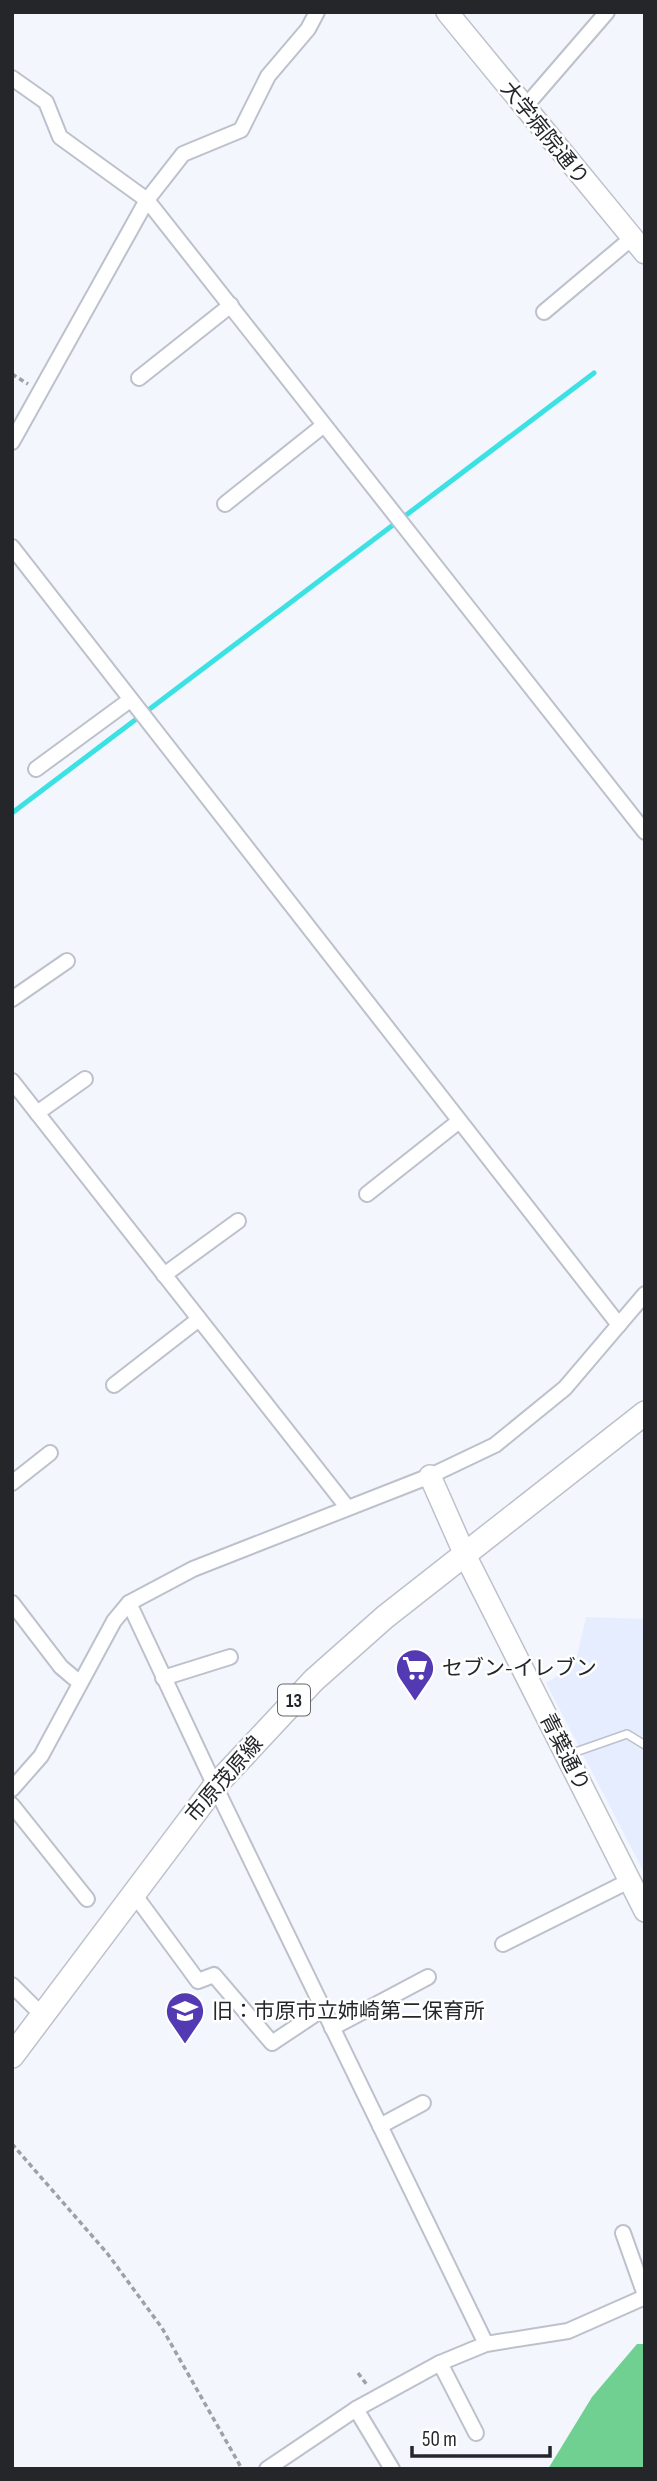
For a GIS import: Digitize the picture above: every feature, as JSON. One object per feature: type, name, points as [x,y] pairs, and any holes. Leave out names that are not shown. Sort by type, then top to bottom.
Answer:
[{"type":"main road","name":"市原茂原線","points":[[12,2056],[215,1786],[290,1704],[350,1646],[645,1413]]},
{"type":"street","points":[[12,442],[147,200],[183,153],[241,130],[268,76],[308,29],[317,12]]},
{"type":"street","name":"大学病院通り","points":[[447,12],[639,246]]},
{"type":"street","points":[[524,108],[607,12]]},
{"type":"street","points":[[12,78],[46,102],[60,137],[147,200],[645,832]]},
{"type":"street","points":[[544,312],[639,246]]},
{"type":"street","points":[[139,378],[231,305]]},
{"type":"street","points":[[225,505],[324,425]]},
{"type":"street","points":[[12,547],[619,1325]]},
{"type":"street","points":[[36,769],[130,700]]},
{"type":"street","points":[[12,999],[67,961]]},
{"type":"street","points":[[37,1113],[85,1079]]},
{"type":"street","points":[[12,1082],[347,1507]]},
{"type":"street","points":[[367,1194],[458,1122]]},
{"type":"street","points":[[164,1275],[238,1221]]},
{"type":"street","points":[[12,1789],[41,1756],[114,1621],[130,1603],[193,1569],[430,1476],[495,1445],[565,1388],[645,1294]]},
{"type":"street","points":[[114,1385],[199,1319]]},
{"type":"street","points":[[12,1483],[50,1453]]},
{"type":"street","name":"青葉通り","points":[[430,1476],[465,1555],[645,1911]]},
{"type":"street","points":[[12,1603],[61,1667],[80,1683]]},
{"type":"street","points":[[130,1603],[163,1678],[486,2344]]},
{"type":"street","points":[[163,1678],[230,1657]]},
{"type":"street","points":[[12,1805],[87,1899]]},
{"type":"street","points":[[503,1944],[629,1881]]},
{"type":"street","points":[[134,1894],[198,1981],[214,1975],[272,2043],[323,2009]]},
{"type":"street","points":[[332,2028],[428,1976]]},
{"type":"street","points":[[12,1985],[43,2016]]},
{"type":"street","points":[[380,2126],[423,2103]]},
{"type":"street","points":[[268,2469],[356,2409],[440,2363],[486,2344],[568,2332],[645,2296],[623,2232]]},
{"type":"street","points":[[440,2363],[476,2433]]},
{"type":"street","points":[[356,2409],[392,2469]]},
{"type":"lane","points":[[566,1755],[627,1734],[645,1745]]},
{"type":"path","points":[[12,2144],[107,2253],[162,2328],[242,2469]]},
{"type":"shaded area","points":[[586,1617],[645,1619],[645,1874],[546,1683],[575,1665]]},
{"type":"green space","points":[[637,2344],[645,2344],[645,2469],[548,2469],[592,2397]]},
{"type":"waterway","points":[[12,813],[594,373]]},
{"type":"place","name":"セブン-イレブン","points":[[415,1702]]},
{"type":"place","name":"旧：市原市立姉崎第二保育所","points":[[185,2045]]}]
